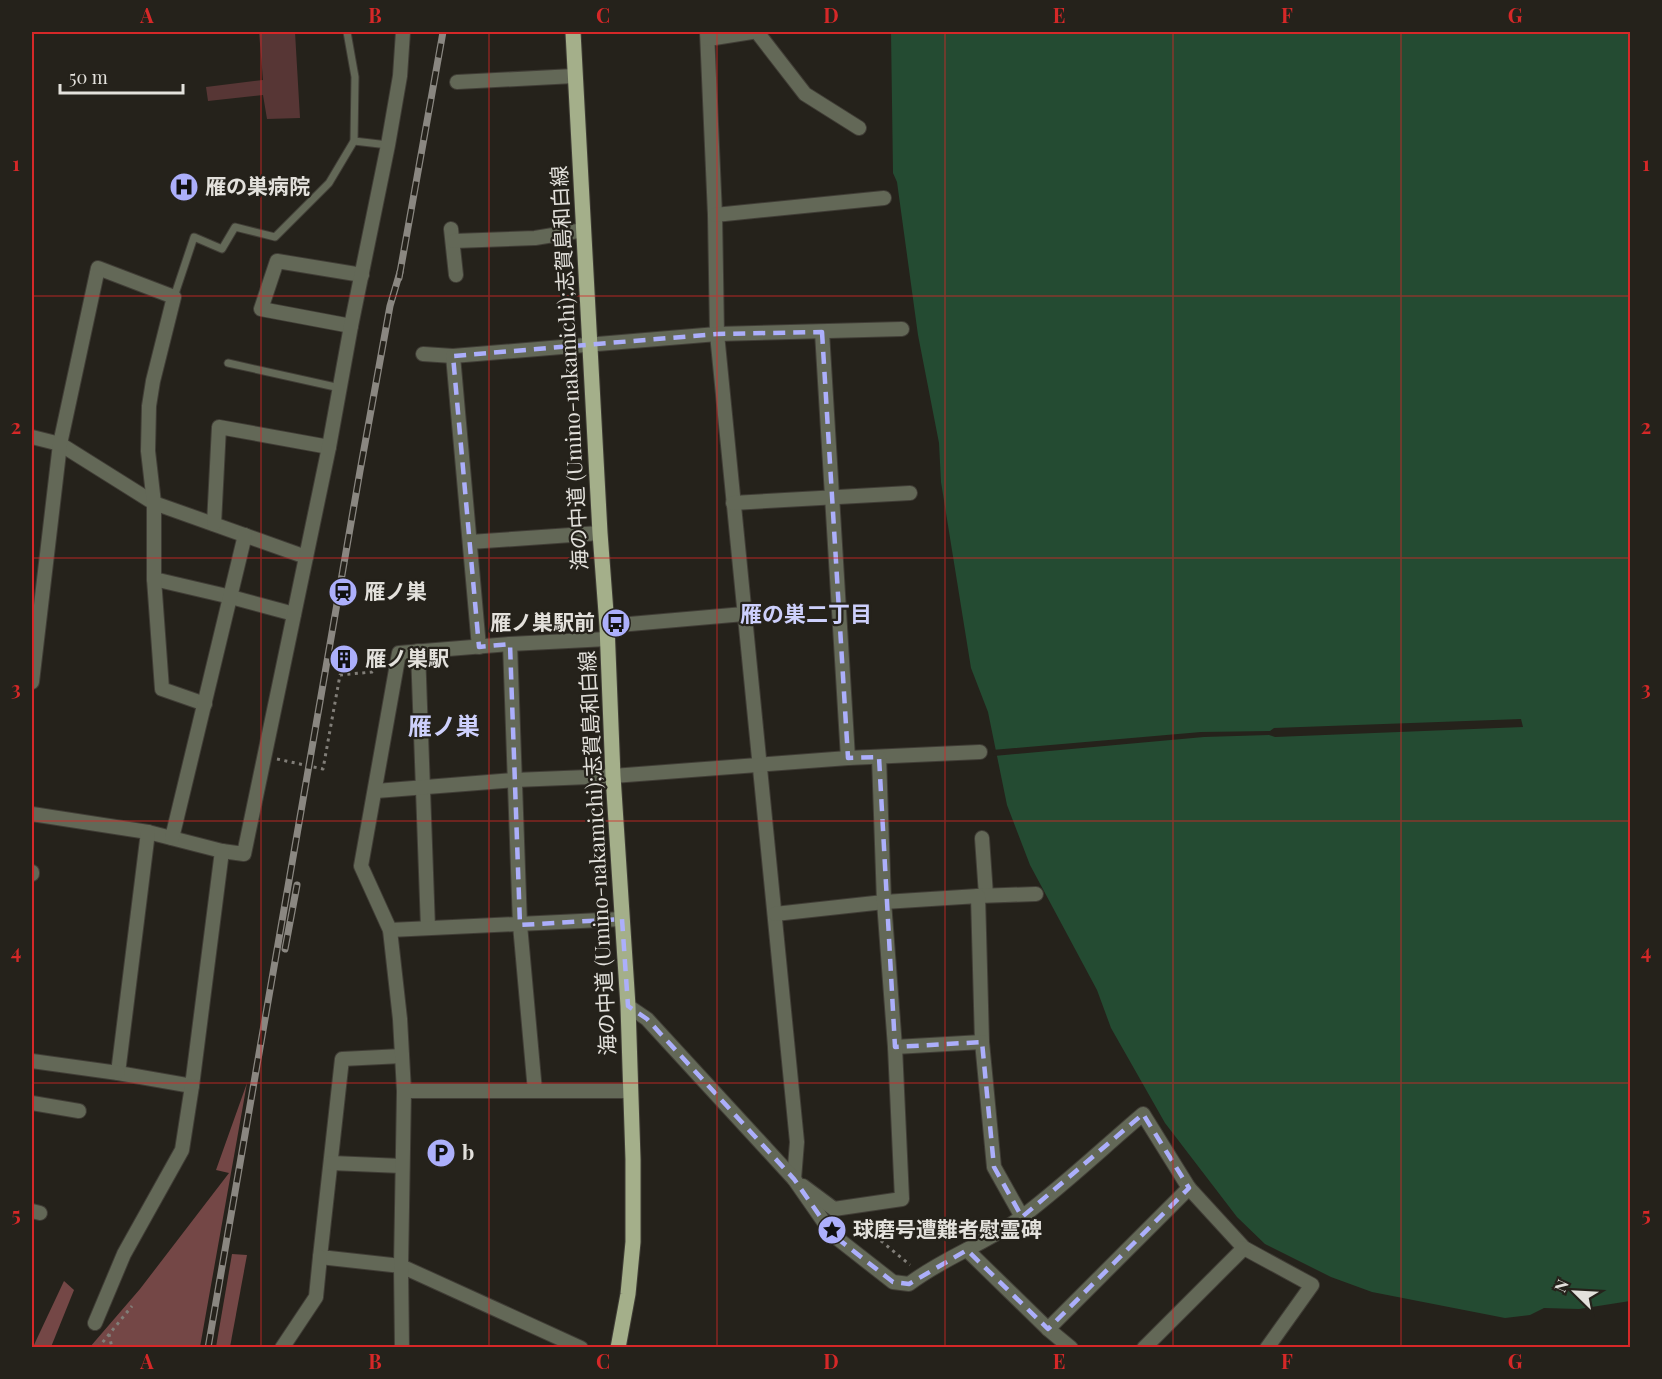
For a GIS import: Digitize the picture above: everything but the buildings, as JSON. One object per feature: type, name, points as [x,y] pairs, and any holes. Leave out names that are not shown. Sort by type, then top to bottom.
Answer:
[{"type":"main road","name":"海の中道 (Umino-nakamichi);志賀島和白線","points":[[573,32],[631,1091],[633,1242],[628,1294],[618,1347]]},
{"type":"street","points":[[32,814],[148,832],[222,851],[244,854],[329,447],[388,145],[400,76],[403,32]]},
{"type":"street","points":[[794,1179],[797,1142],[717,334],[716,215],[708,35],[754,32],[805,94],[859,128]]},
{"type":"street","points":[[457,82],[574,76]]},
{"type":"street","points":[[716,215],[884,198]]},
{"type":"street","points":[[456,275],[452,235],[535,238],[584,230]]},
{"type":"street","points":[[351,326],[261,309],[277,261],[362,275]]},
{"type":"street","points":[[32,682],[60,444],[98,268],[174,297],[149,406],[148,452],[154,503],[154,579],[162,689],[205,704]]},
{"type":"street","points":[[423,354],[453,356],[717,334],[902,329]]},
{"type":"street","points":[[822,332],[848,758]]},
{"type":"street","points":[[453,356],[479,647]]},
{"type":"street","points":[[214,524],[219,427],[329,447]]},
{"type":"street","points":[[32,437],[60,444],[154,503],[306,557]]},
{"type":"street","points":[[733,503],[910,493]]},
{"type":"street","points":[[470,542],[600,533]]},
{"type":"street","points":[[172,838],[245,535]]},
{"type":"street","points":[[154,579],[294,614]]},
{"type":"street","points":[[402,1347],[404,1091],[400,1019],[390,930],[361,866],[399,653],[510,644],[744,614]]},
{"type":"street","points":[[510,644],[520,925],[535,1091]]},
{"type":"street","points":[[418,651],[428,928]]},
{"type":"street","points":[[376,791],[848,758],[980,752]]},
{"type":"street","points":[[794,1179],[834,1209],[902,1199],[895,1047],[884,902],[879,757]]},
{"type":"street","points":[[118,1073],[148,832]]},
{"type":"street","points":[[982,838],[982,1042],[994,1167],[1022,1216]]},
{"type":"street","points":[[95,1323],[124,1254],[182,1150],[222,851]]},
{"type":"street","points":[[775,914],[884,902],[1036,894]]},
{"type":"street","points":[[390,930],[622,919]]},
{"type":"street","points":[[628,1006],[647,1019],[794,1179],[833,1235],[894,1282],[909,1284],[1022,1216],[1143,1114],[1190,1188],[1244,1248],[1312,1285],[1267,1347]]},
{"type":"street","points":[[895,1047],[982,1042]]},
{"type":"street","points":[[282,1347],[316,1297],[342,1059],[402,1056]]},
{"type":"street","points":[[32,1061],[192,1086]]},
{"type":"street","points":[[404,1091],[631,1091]]},
{"type":"street","points":[[32,1103],[79,1111]]},
{"type":"street","points":[[331,1163],[402,1166]]},
{"type":"street","points":[[1048,1329],[1190,1188]]},
{"type":"street","points":[[1144,1347],[1244,1248]]},
{"type":"street","points":[[967,1250],[1048,1329],[1071,1347]]},
{"type":"street","points":[[321,1257],[401,1266],[581,1347]]},
{"type":"lane","points":[[174,297],[194,237],[222,249],[235,227],[275,237],[329,183],[354,141],[355,77],[347,32]]},
{"type":"lane","points":[[354,141],[388,145]]},
{"type":"lane","points":[[228,363],[340,388]]},
{"type":"path","points":[[263,756],[323,768],[340,675],[372,672],[399,653]]},
{"type":"path","points":[[853,1205],[862,1225],[921,1275]]},
{"type":"path","points":[[98,1347],[132,1306]]},
{"type":"path","points":[[109,1334],[112,1347]]},
{"type":"highlighted area","points":[[822,332],[848,758],[879,757],[895,1047],[982,1042],[994,1167],[1022,1217],[1143,1114],[1189,1188],[1048,1329],[967,1250],[909,1284],[893,1282],[833,1235],[794,1179],[647,1019],[628,1006],[622,919],[520,925],[510,644],[479,647],[453,356],[717,334]]},
{"type":"shaded area","points":[[259,32],[295,32],[300,118],[267,119],[263,95],[208,101],[206,87],[263,80]]},
{"type":"shaded area","points":[[891,32],[1630,32],[1630,1301],[1579,1309],[1544,1308],[1530,1315],[1505,1318],[1372,1292],[1331,1277],[1265,1244],[1237,1217],[1165,1123],[1111,1028],[1097,990],[1030,865],[1007,805],[988,712],[971,668],[941,482],[939,443],[918,335],[897,182],[893,173]]},
{"type":"shaded area","points":[[247,1083],[200,1347],[90,1347],[140,1289],[229,1173],[216,1170]]},
{"type":"shaded area","points":[[232,1254],[247,1255],[230,1347],[216,1347]]},
{"type":"shaded area","points":[[64,1281],[74,1290],[51,1347],[33,1347]]},
{"type":"pier","points":[[1521,719],[1523,727],[1275,737],[1269,735],[1204,737],[994,756],[992,750],[1201,732],[1270,731],[1274,728]]},
{"type":"railway","points":[[399,278],[443,32]]},
{"type":"railway","points":[[208,1348],[360,471],[390,306],[400,272]]},
{"type":"railway","points":[[285,949],[297,885]]},
{"type":"place","name":"雁の巣病院","points":[[184,187]]},
{"type":"place","name":"雁ノ巣","points":[[343,592]]},
{"type":"place","name":"雁ノ巣駅前","points":[[616,623]]},
{"type":"place","name":"雁ノ巣駅","points":[[344,659]]},
{"type":"place","name":"b","points":[[441,1153]]},
{"type":"place","name":"球磨号遭難者慰霊碑","points":[[832,1230]]},
{"type":"district","name":"雁の巣二丁目","points":[[806,614]]},
{"type":"district","name":"雁ノ巣","points":[[444,727]]}]
